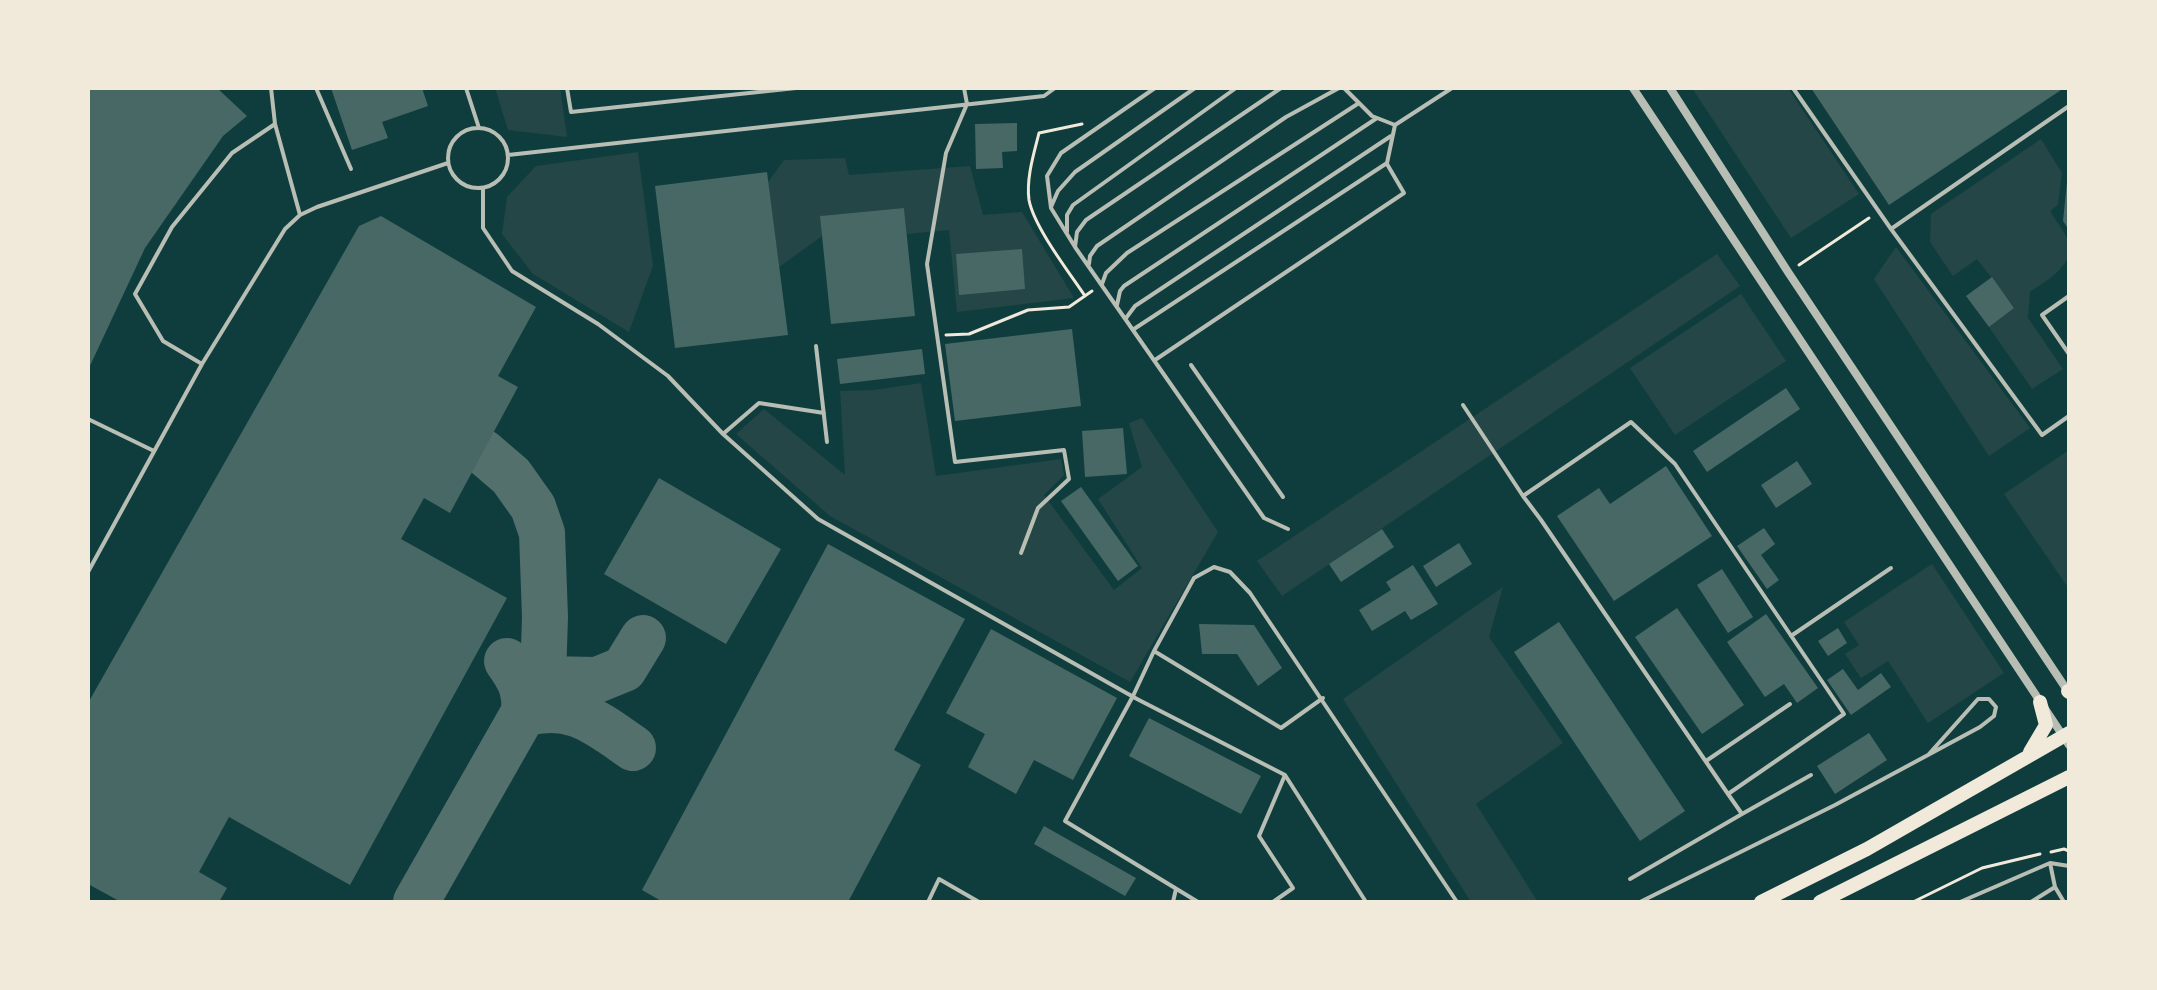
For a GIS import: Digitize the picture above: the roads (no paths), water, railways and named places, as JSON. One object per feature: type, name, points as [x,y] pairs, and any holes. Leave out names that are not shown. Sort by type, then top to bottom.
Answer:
[{"type":"highway","points":[[2026,758],[2046,725],[2040,702]]},
{"type":"highway","points":[[1761,902],[1867,849],[2026,758],[2067,738]]},
{"type":"highway","points":[[1820,902],[2069,777]]},
{"type":"highway","points":[[2048,789],[2069,786]]},
{"type":"street","points":[[1633,88],[2040,702],[2067,738]]},
{"type":"street","points":[[1670,88],[1788,272],[2069,692]]},
{"type":"lane","points":[[271,88],[275,124],[300,215]]},
{"type":"lane","points":[[316,88],[351,169]]},
{"type":"lane","points":[[466,88],[479,129]]},
{"type":"lane","points":[[567,88],[571,112],[796,88]]},
{"type":"lane","points":[[964,88],[967,104],[946,153],[927,264],[955,462],[1064,450],[1069,479],[1038,508],[1021,553]]},
{"type":"lane","points":[[508,155],[1044,96],[1055,88]]},
{"type":"lane","points":[[1155,88],[1061,153],[1047,176],[1051,208],[1264,518],[1288,529]]},
{"type":"lane","points":[[1051,208],[1058,191],[1075,172],[1195,88]]},
{"type":"lane","points":[[1067,234],[1067,215],[1073,205],[1236,88]]},
{"type":"lane","points":[[1075,247],[1077,232],[1086,220],[1281,88]]},
{"type":"lane","points":[[1089,266],[1090,256],[1097,246],[1286,117],[1341,88],[1377,118],[1395,125]]},
{"type":"lane","points":[[1155,360],[1404,193],[1387,163],[1395,125],[1452,88]]},
{"type":"lane","points":[[1793,88],[1891,229],[2042,435],[2069,416]]},
{"type":"lane","points":[[1102,284],[1106,273],[1127,253],[1359,103]]},
{"type":"lane","points":[[1891,229],[2069,106]]},
{"type":"lane","points":[[1117,305],[1124,286],[1377,118]]},
{"type":"lane","points":[[202,364],[163,341],[135,294],[172,227],[232,153],[275,124]]},
{"type":"lane","points":[[479,129],[498,137],[508,155],[502,176],[483,188],[471,188],[460,183],[448,163],[455,138],[479,129]]},
{"type":"lane","points":[[1126,318],[1135,306],[1393,135]]},
{"type":"lane","points":[[88,572],[202,364],[268,252],[285,229],[300,215],[317,207],[448,163]]},
{"type":"lane","points":[[1134,329],[1387,163]]},
{"type":"lane","points":[[483,188],[483,228],[512,271],[598,324],[668,376],[723,434],[818,519],[1133,696],[1285,775],[1366,902]]},
{"type":"lane","points":[[2069,296],[2042,315],[2069,354]]},
{"type":"lane","points":[[816,346],[827,442]]},
{"type":"lane","points":[[1191,365],[1283,497]]},
{"type":"lane","points":[[723,434],[759,403],[824,413]]},
{"type":"lane","points":[[1463,405],[1742,814]]},
{"type":"lane","points":[[88,419],[154,451]]},
{"type":"lane","points":[[1523,496],[1631,422],[1675,464],[1844,714],[1728,794]]},
{"type":"lane","points":[[1198,902],[1065,821],[1194,578],[1214,567],[1230,572],[1250,593],[1457,902]]},
{"type":"lane","points":[[1791,636],[1891,568]]},
{"type":"lane","points":[[1154,651],[1281,728],[1323,698]]},
{"type":"lane","points":[[1640,902],[1835,805],[1980,727],[1994,716],[1996,707],[1989,699],[1978,699],[1929,754]]},
{"type":"lane","points":[[1706,761],[1790,704]]},
{"type":"lane","points":[[1273,902],[1293,888],[1259,836],[1285,775]]},
{"type":"lane","points":[[1630,879],[1811,775]]},
{"type":"lane","points":[[2050,863],[2055,887],[2064,902]]},
{"type":"lane","points":[[1960,902],[2050,863],[2069,866]]},
{"type":"lane","points":[[928,902],[939,879],[979,902]]},
{"type":"lane","points":[[2031,902],[2055,887]]},
{"type":"lane","points":[[1173,902],[1176,889]]}]
